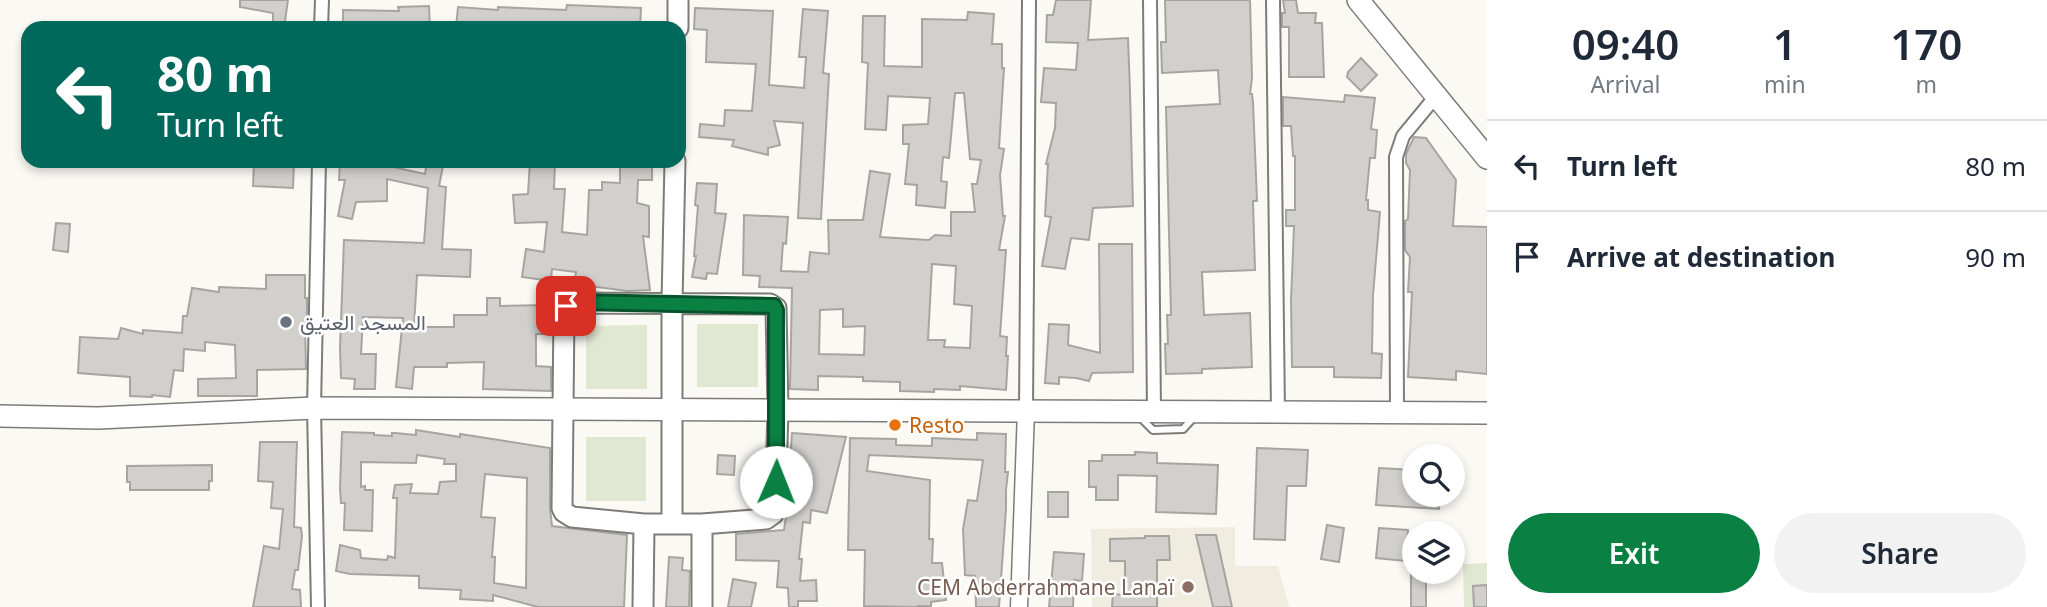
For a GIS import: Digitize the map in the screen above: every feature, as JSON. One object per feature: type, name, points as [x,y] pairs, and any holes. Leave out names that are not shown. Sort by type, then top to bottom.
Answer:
[{"type":"main road","points":[[677,21],[678,0]]},
{"type":"main road","points":[[1358,0],[1487,158]]},
{"type":"main road","points":[[672,523],[675,168]]},
{"type":"main road","points":[[574,302],[672,303],[774,306],[776,310],[778,410],[776,506],[773,514],[766,519],[702,524],[644,524],[572,517],[562,508],[566,306],[574,302]]},
{"type":"main road","points":[[0,416],[98,418],[314,408],[1487,413]]},
{"type":"main road","points":[[643,607],[644,524]]},
{"type":"main road","points":[[702,524],[702,607]]},
{"type":"street","points":[[321,21],[322,0]]},
{"type":"street","points":[[1019,607],[1026,410],[1029,0]]},
{"type":"street","points":[[1143,411],[1150,0]]},
{"type":"street","points":[[1273,0],[1278,412]]},
{"type":"street","points":[[1397,412],[1396,157],[1404,136],[1436,96]]},
{"type":"street","points":[[317,607],[314,408],[318,168]]},
{"type":"shaded area","name":"CEM Abderrahmane Lanaï","points":[[1235,527],[1235,566],[1278,566],[1289,607],[1092,607],[1091,529]]},
{"type":"green space","points":[[697,324],[758,324],[758,387],[697,387]]},
{"type":"green space","points":[[647,325],[647,389],[586,389],[586,326]]},
{"type":"green space","points":[[586,437],[646,437],[646,501],[586,501]]},
{"type":"green space","points":[[1487,563],[1487,607],[1464,607],[1465,564]]},
{"type":"building","points":[[240,0],[288,0],[285,21],[273,21],[273,13],[240,7]]},
{"type":"building","points":[[1056,0],[1091,0],[1088,40],[1128,38],[1130,91],[1133,206],[1093,208],[1089,240],[1071,238],[1065,269],[1042,266],[1051,217],[1045,216],[1046,164],[1055,128],[1056,103],[1041,102],[1044,68],[1076,70],[1078,43],[1046,42],[1047,15],[1053,15]]},
{"type":"building","points":[[1165,0],[1250,0],[1250,94],[1253,102],[1257,201],[1253,201],[1255,270],[1202,272],[1204,315],[1250,313],[1252,367],[1166,374],[1167,315],[1171,315],[1166,107],[1220,104],[1218,70],[1162,73],[1161,42],[1166,42]]},
{"type":"building","points":[[1283,0],[1296,0],[1298,13],[1316,13],[1315,23],[1322,23],[1324,77],[1289,77],[1289,27],[1282,27],[1282,13],[1285,13]]},
{"type":"building","points":[[567,5],[641,8],[640,21],[457,21],[458,7],[566,10]]},
{"type":"building","points":[[429,6],[430,21],[343,21],[343,10],[399,11],[398,7]]},
{"type":"building","points":[[695,8],[773,11],[769,85],[804,88],[806,57],[799,57],[803,9],[828,11],[823,73],[829,74],[821,219],[798,218],[803,123],[774,121],[780,145],[768,148],[768,155],[732,146],[734,140],[699,137],[700,124],[724,126],[725,110],[752,111],[756,64],[706,62],[707,30],[694,29]]},
{"type":"building","points":[[968,12],[994,14],[992,44],[1002,44],[1004,68],[999,148],[1004,149],[1000,175],[1005,216],[999,250],[1006,250],[1000,336],[1007,337],[1006,390],[960,386],[960,390],[900,391],[900,382],[863,381],[863,377],[818,376],[818,390],[790,389],[792,288],[759,287],[760,276],[743,275],[744,215],[788,217],[781,271],[808,272],[810,252],[829,254],[828,220],[863,220],[870,171],[890,174],[880,237],[929,240],[935,235],[951,236],[951,212],[975,212],[972,184],[977,184],[981,160],[970,159],[964,93],[955,93],[949,158],[943,157],[941,181],[947,182],[945,208],[916,205],[917,185],[905,184],[909,144],[903,144],[903,125],[928,124],[930,98],[888,96],[886,130],[865,129],[868,63],[862,62],[863,16],[885,16],[884,66],[922,67],[922,19],[967,20]],"holes":[[[932,264],[956,266],[954,304],[972,306],[970,348],[944,347],[945,340],[928,340]],[[843,309],[843,327],[865,326],[864,355],[819,354],[820,310]]]},
{"type":"building","points":[[1361,58],[1377,75],[1361,91],[1347,77],[1348,72]]},
{"type":"building","points":[[1345,95],[1375,98],[1371,129],[1377,130],[1375,158],[1370,158],[1366,200],[1368,210],[1380,212],[1373,295],[1372,353],[1382,354],[1381,378],[1334,377],[1334,367],[1292,367],[1294,226],[1286,226],[1286,210],[1295,210],[1295,156],[1291,126],[1283,126],[1283,97],[1344,102]]},
{"type":"building","points":[[1414,137],[1426,138],[1456,180],[1453,226],[1487,227],[1487,374],[1456,371],[1456,380],[1408,377],[1412,292],[1408,292],[1410,257],[1405,250],[1410,170],[1406,163],[1406,154]]},
{"type":"building","points":[[254,168],[294,168],[293,188],[253,186]]},
{"type":"building","points":[[340,168],[398,168],[425,174],[426,168],[443,168],[439,186],[446,187],[442,249],[471,250],[470,277],[417,275],[414,327],[454,327],[454,315],[487,315],[487,298],[500,298],[500,306],[550,305],[550,334],[536,334],[536,366],[551,367],[551,391],[483,389],[484,362],[447,363],[447,367],[414,367],[412,389],[396,387],[403,318],[363,317],[361,354],[376,354],[375,389],[354,389],[355,379],[341,378],[344,240],[424,243],[428,188],[387,179],[387,201],[356,202],[352,219],[338,216],[345,180],[339,180]]},
{"type":"building","points":[[530,168],[555,168],[554,189],[565,189],[562,232],[587,235],[589,190],[602,190],[602,182],[620,183],[620,168],[652,168],[652,180],[638,180],[637,203],[649,206],[649,237],[643,236],[650,290],[627,291],[574,284],[576,272],[552,269],[551,281],[522,277],[526,249],[544,252],[547,222],[515,223],[513,195],[528,194]]},
{"type":"building","points":[[697,183],[717,184],[715,213],[726,214],[717,274],[707,273],[706,279],[692,277],[696,256]]},
{"type":"building","points":[[56,223],[70,224],[68,252],[53,250]]},
{"type":"building","points":[[1099,244],[1132,244],[1133,372],[1092,373],[1089,381],[1059,377],[1059,384],[1045,383],[1049,324],[1069,325],[1068,345],[1100,353]]},
{"type":"building","points":[[266,275],[305,275],[306,369],[257,370],[257,396],[198,396],[198,379],[236,378],[235,345],[205,342],[205,351],[184,349],[183,371],[174,370],[170,397],[130,396],[130,377],[78,373],[80,337],[118,339],[121,328],[143,334],[143,330],[182,333],[183,316],[187,316],[192,288],[219,292],[219,287],[266,289]]},
{"type":"building","points":[[416,430],[460,437],[460,434],[550,448],[552,526],[627,535],[624,607],[538,607],[493,595],[493,601],[460,599],[461,590],[419,588],[419,576],[350,574],[336,571],[340,545],[360,550],[361,558],[395,558],[395,485],[412,484],[410,493],[438,494],[440,482],[456,481],[456,464],[444,464],[445,459],[417,455],[416,463],[361,462],[361,487],[373,490],[372,531],[344,530],[345,503],[341,503],[340,488],[342,432],[416,435]],"holes":[[[485,474],[527,478],[526,588],[494,583],[495,557],[492,557],[495,518],[481,517]]]},
{"type":"building","points":[[792,433],[846,437],[827,513],[811,510],[810,523],[803,522],[799,559],[802,559],[800,581],[816,580],[817,601],[798,601],[798,607],[789,607],[788,588],[777,587],[779,561],[736,560],[736,534],[784,530]]},
{"type":"building","points":[[977,433],[1006,434],[1005,472],[1008,472],[999,607],[976,607],[975,576],[965,575],[963,529],[968,500],[977,501],[983,460],[869,455],[867,471],[930,480],[929,539],[933,539],[932,563],[942,563],[946,600],[931,602],[931,606],[918,607],[864,606],[865,550],[848,550],[850,438],[896,439],[896,445],[932,446],[932,438],[977,440]]},
{"type":"building","points":[[260,442],[297,442],[294,527],[301,528],[302,536],[298,570],[295,570],[292,589],[300,590],[301,607],[253,607],[264,546],[279,549],[283,509],[271,508],[273,482],[258,481]]},
{"type":"building","points":[[1257,448],[1308,450],[1306,486],[1287,486],[1285,540],[1254,539]]},
{"type":"building","points":[[1135,452],[1157,453],[1157,463],[1218,465],[1216,514],[1156,512],[1157,476],[1118,475],[1118,500],[1096,500],[1096,487],[1089,487],[1089,461],[1102,461],[1102,455],[1135,455]]},
{"type":"building","points":[[718,455],[735,456],[734,475],[717,474]]},
{"type":"building","points":[[212,465],[209,490],[130,490],[130,482],[127,482],[127,466]]},
{"type":"building","points":[[1379,468],[1402,469],[1402,507],[1376,505]]},
{"type":"building","points":[[1048,492],[1068,492],[1068,517],[1048,517]]},
{"type":"building","points":[[1408,507],[1439,507],[1439,509]]},
{"type":"building","points":[[1327,525],[1344,528],[1339,562],[1321,559]]},
{"type":"building","points":[[1379,528],[1402,530],[1402,561],[1376,558]]},
{"type":"building","points":[[1196,535],[1216,535],[1232,607],[1213,607]]},
{"type":"building","points":[[1169,536],[1170,560],[1157,560],[1157,607],[1112,607],[1113,594],[1125,595],[1125,561],[1110,561],[1110,539]]},
{"type":"building","points":[[1054,552],[1084,554],[1082,581],[1074,580],[1073,607],[1049,607]]},
{"type":"building","points":[[669,557],[683,558],[682,570],[690,571],[689,607],[666,607]]},
{"type":"building","points":[[733,579],[756,583],[751,607],[728,607]]},
{"type":"building","points":[[1411,584],[1426,584],[1426,607],[1411,607]]},
{"type":"building","points":[[1487,585],[1487,607],[1474,607],[1473,586]]},
{"type":"place","name":"المسجد العتيق","points":[[286,322]]},
{"type":"place","name":"Resto","points":[[895,425]]},
{"type":"place","name":"CEM Abderrahmane Lanaï","points":[[1188,587]]},
{"type":"route","points":[[566,306],[574,302],[774,306],[778,410],[776,482]]}]
